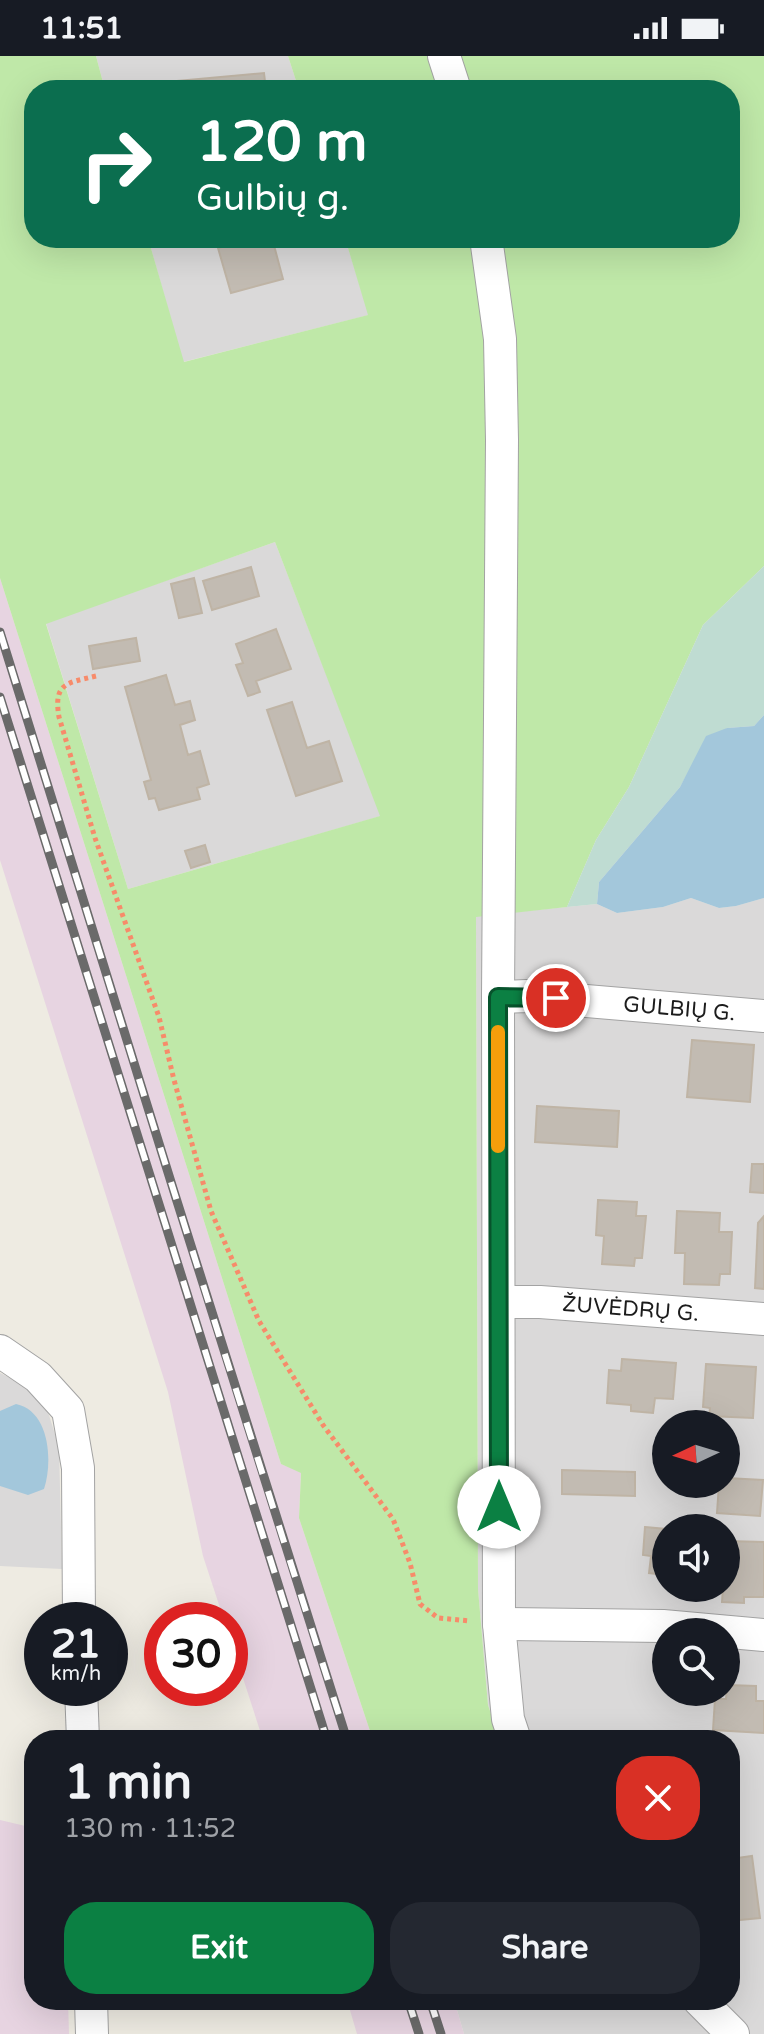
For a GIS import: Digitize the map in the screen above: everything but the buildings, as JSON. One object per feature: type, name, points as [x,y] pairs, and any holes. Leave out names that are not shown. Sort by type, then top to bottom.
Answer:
[{"type":"street","points":[[444,56],[452,80]]},
{"type":"street","points":[[487,248],[500,339],[502,440],[498,997],[499,1624],[512,1730]]},
{"type":"street","name":"GULBIŲ G.","points":[[498,997],[527,996],[764,1016]]},
{"type":"street","name":"ŽUVĖDRŲ G.","points":[[499,1302],[764,1319]]},
{"type":"street","points":[[0,1351],[38,1377],[68,1410],[78,1468],[79,1602]]},
{"type":"street","points":[[499,1624],[663,1626],[764,1635]]},
{"type":"street","points":[[82,1706],[83,1730]]},
{"type":"street","points":[[91,2010],[92,2034]]},
{"type":"street","points":[[709,2010],[733,2034]]},
{"type":"path","points":[[96,676],[66,684],[59,691],[59,717],[95,838],[159,1017],[211,1211],[259,1321],[323,1425],[393,1519],[410,1563],[420,1604],[438,1618],[499,1624]]},
{"type":"shaded area","points":[[96,56],[288,56],[296,80],[102,80]]},
{"type":"shaded area","points":[[151,248],[348,248],[369,315],[183,362]]},
{"type":"shaded area","points":[[275,542],[381,816],[128,889],[46,623]]},
{"type":"shaded area","points":[[764,566],[764,715],[754,726],[727,728],[690,769],[680,787],[599,882],[597,904],[567,907],[596,840],[629,787],[703,625]]},
{"type":"shaded area","points":[[0,578],[281,1464],[301,1472],[299,1518],[370,1730],[260,1730],[248,1694],[248,1602],[218,1602],[203,1556],[168,1392],[0,860]]},
{"type":"shaded area","points":[[764,715],[764,898],[719,908],[691,898],[663,907],[617,913],[597,904],[599,882],[680,787],[706,736],[727,728],[754,726]]},
{"type":"shaded area","points":[[691,898],[719,908],[764,898],[764,2034],[464,2034],[457,2010],[740,2010],[740,1730],[497,1730],[488,1705],[478,1589],[476,916],[597,904],[617,913],[663,907]]},
{"type":"shaded area","points":[[0,1373],[27,1386],[48,1412],[59,1447],[62,1569],[0,1566]]},
{"type":"shaded area","points":[[16,1404],[36,1416],[48,1452],[44,1489],[28,1495],[0,1486],[0,1411]]},
{"type":"shaded area","points":[[0,1820],[24,1826],[24,2010],[68,2010],[69,2034],[0,2034]]},
{"type":"shaded area","points":[[350,2010],[457,2010],[464,2034],[357,2034]]},
{"type":"green space","points":[[0,56],[96,56],[102,80],[24,80],[24,248],[151,248],[184,362],[368,315],[348,248],[740,248],[740,80],[296,80],[288,56],[764,56],[764,566],[703,625],[629,787],[596,840],[567,907],[476,917],[478,1589],[488,1705],[497,1730],[370,1730],[299,1518],[301,1473],[281,1464],[0,578]],"holes":[[[275,542],[380,816],[128,889],[46,624]]]},
{"type":"railway","points":[[0,632],[344,1730]]},
{"type":"railway","points":[[0,697],[324,1730]]},
{"type":"railway","points":[[411,2010],[419,2034]]},
{"type":"railway","points":[[433,2010],[441,2034]]},
{"type":"slow traffic","points":[[498,1032],[498,1146]]},
{"type":"route","points":[[499,1507],[498,997],[556,998]]}]
